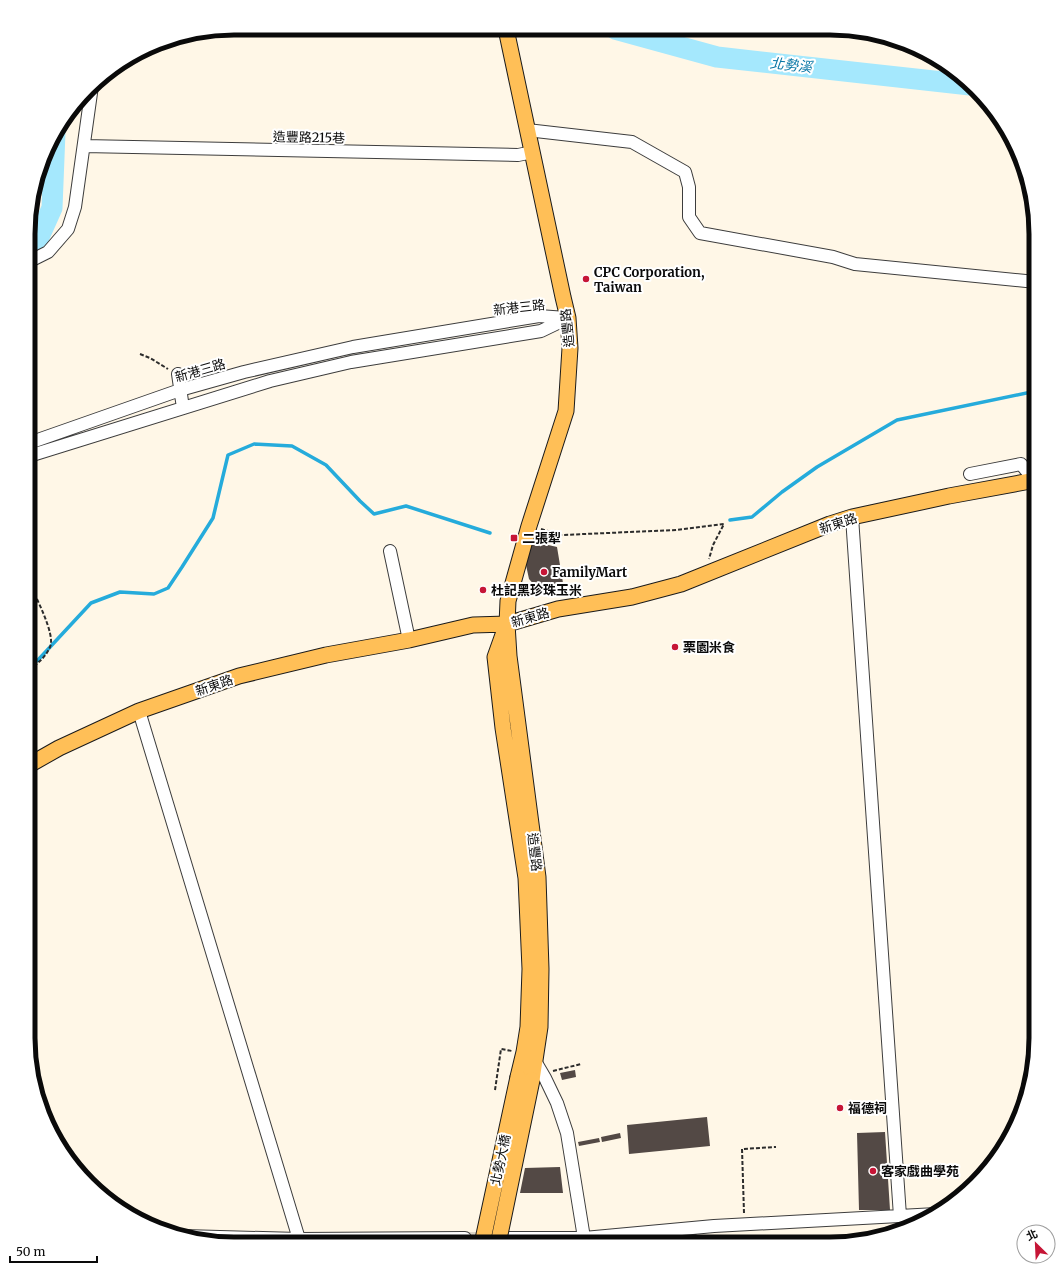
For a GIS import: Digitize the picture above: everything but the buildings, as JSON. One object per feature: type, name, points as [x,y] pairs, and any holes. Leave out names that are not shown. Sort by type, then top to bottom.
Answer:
[{"type":"main road","name":"造豐路","points":[[507,35],[568,318],[570,348],[566,411],[529,526],[508,601],[507,624],[495,657],[503,728],[526,878],[530,969],[528,1027],[530,1069]]},
{"type":"main road","name":"新東路","points":[[35,762],[59,748],[139,711],[239,676],[326,655],[409,640],[473,625],[507,624],[558,609],[632,597],[681,584],[704,576],[830,524],[852,517],[949,496],[1029,481]]},
{"type":"main road","name":"北勢大橋","points":[[503,1237],[530,1069]]},
{"type":"main road","name":"北勢大橋","points":[[484,1237],[530,1069]]},
{"type":"street","points":[[35,258],[48,252],[68,229],[75,206],[91,96]]},
{"type":"street","points":[[527,130],[632,142],[684,172],[688,187],[689,217],[700,233],[833,258],[855,264],[1029,281]]},
{"type":"street","name":"造豐路215巷","points":[[84,146],[518,155],[533,152]]},
{"type":"street","name":"新港三路","points":[[35,441],[180,390],[244,372],[353,347],[539,316],[568,318]]},
{"type":"street","name":"新港三路","points":[[35,454],[270,380],[351,362],[540,330],[568,318]]},
{"type":"street","points":[[178,374],[182,408]]},
{"type":"street","points":[[970,474],[1021,464],[1029,473]]},
{"type":"street","points":[[852,517],[900,1216]]},
{"type":"street","points":[[390,551],[409,640]]},
{"type":"street","points":[[139,711],[298,1237]]},
{"type":"street","points":[[530,1069],[557,1104],[567,1133],[584,1237]]},
{"type":"street","points":[[625,1237],[744,1225],[920,1215]]},
{"type":"path","points":[[140,354],[178,374]]},
{"type":"path","points":[[529,526],[562,535],[676,530],[724,524],[713,545],[704,576]]},
{"type":"path","points":[[35,596],[49,628],[51,646],[42,660],[35,665]]},
{"type":"path","points":[[495,1090],[501,1049],[530,1069],[581,1064]]},
{"type":"path","points":[[744,1225],[742,1149],[776,1147]]},
{"type":"waterway","name":"北勢溪","points":[[637,35],[717,57],[961,84]]},
{"type":"waterway","name":"北勢溪","points":[[35,240],[39,237],[52,208],[54,149]]},
{"type":"waterway","points":[[730,520],[752,517],[782,492],[817,467],[897,420],[1029,392]]},
{"type":"waterway","points":[[35,662],[91,603],[120,592],[154,594],[168,588],[213,518],[228,455],[254,444],[292,446],[326,465],[374,514],[406,506],[490,533]]},
{"type":"place","name":"CPC Corporation, Taiwan","points":[[586,279]]},
{"type":"place","name":"二張犁","points":[[514,538]]},
{"type":"place","name":"FamilyMart","points":[[544,572]]},
{"type":"place","name":"杜記黑珍珠玉米","points":[[483,590]]},
{"type":"place","name":"栗園米食","points":[[675,647]]},
{"type":"place","name":"福德祠","points":[[840,1108]]},
{"type":"place","name":"客家戲曲學苑","points":[[873,1171]]}]
